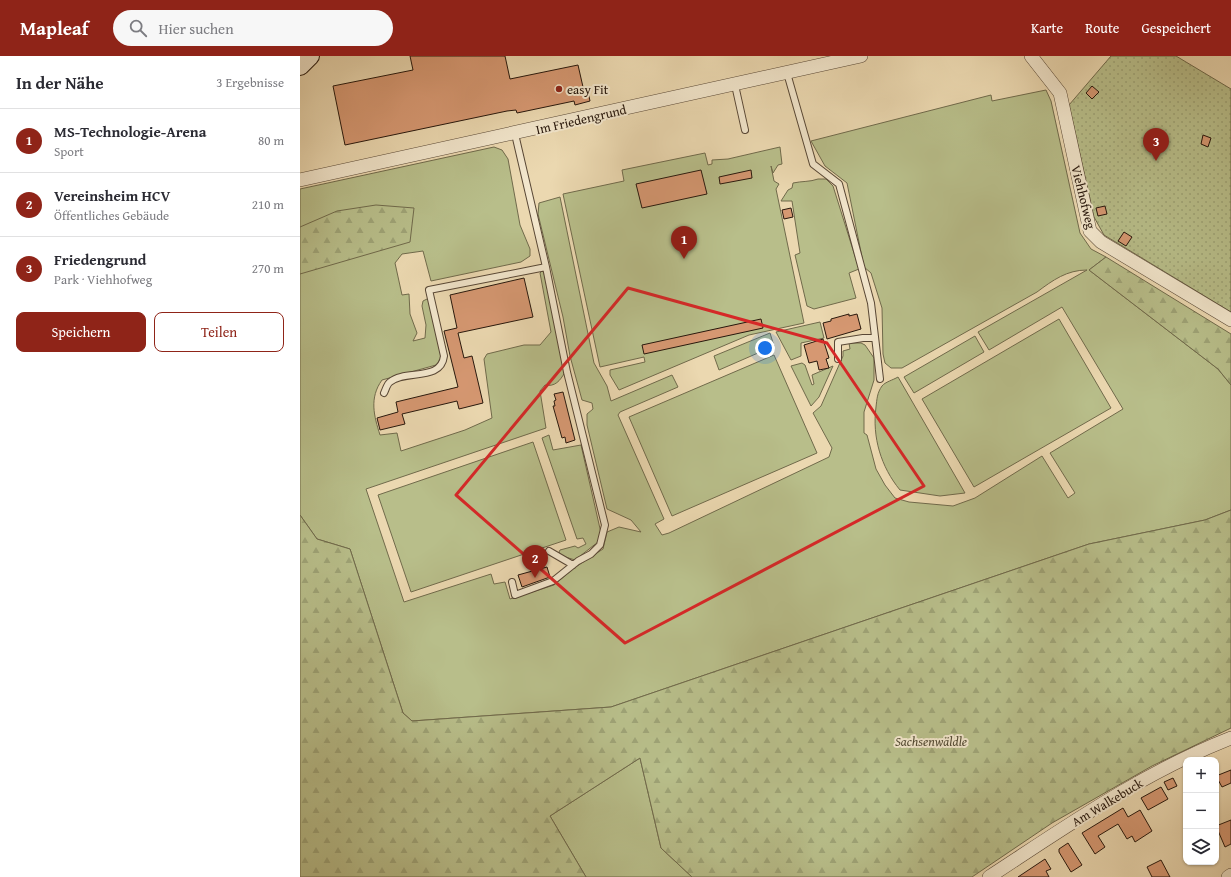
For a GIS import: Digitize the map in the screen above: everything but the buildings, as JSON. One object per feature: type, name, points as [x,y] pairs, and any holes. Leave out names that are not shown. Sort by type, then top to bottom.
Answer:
[{"type":"main road","points":[[300,66],[310,56]]},
{"type":"street","name":"Im Friedengrund","points":[[300,180],[515,134],[861,56]]},
{"type":"street","name":"Viehhofweg","points":[[1032,56],[1060,93],[1090,230],[1101,242],[1231,320]]},
{"type":"street","name":"Am Walkebuck","points":[[989,877],[1117,795],[1166,768],[1231,738]]},
{"type":"lane","points":[[787,73],[813,164],[838,184],[871,303],[880,380]]},
{"type":"lane","points":[[735,85],[745,130]]},
{"type":"lane","points":[[512,582],[515,595],[553,581],[573,565],[591,554],[600,545],[606,524],[567,372],[546,267],[515,134]]},
{"type":"lane","points":[[384,393],[389,382],[397,378],[437,369],[444,362],[444,356],[429,290],[546,267]]},
{"type":"lane","points":[[838,359],[838,342],[863,338],[874,338]]},
{"type":"lane","points":[[549,550],[573,565]]},
{"type":"highlighted area","points":[[628,288],[827,343],[924,486],[625,643],[456,495]]},
{"type":"green space","points":[[1111,56],[1176,56],[1231,89],[1231,312],[1104,235],[1094,217],[1069,105]]},
{"type":"green space","points":[[1046,90],[1051,101],[1080,233],[1091,249],[1106,257],[1089,270],[1218,369],[1231,385],[1231,510],[1205,520],[1089,544],[611,707],[412,721],[403,713],[350,549],[317,539],[300,515],[300,189],[494,147],[502,150],[508,159],[520,225],[530,249],[530,256],[521,262],[431,281],[423,251],[402,254],[395,263],[402,295],[409,294],[410,314],[417,333],[413,341],[425,338],[426,325],[422,306],[423,301],[427,299],[429,301],[441,356],[440,362],[436,365],[382,380],[375,394],[374,407],[380,435],[397,433],[401,451],[465,430],[492,418],[484,359],[487,354],[524,345],[540,345],[551,332],[540,273],[542,271],[544,273],[565,372],[557,383],[545,385],[540,391],[546,428],[366,489],[404,602],[491,574],[494,584],[505,582],[510,599],[554,585],[574,568],[603,549],[607,532],[619,527],[641,532],[631,520],[607,509],[587,425],[587,414],[593,409],[592,403],[582,400],[570,356],[563,317],[538,214],[539,203],[560,197],[594,363],[607,386],[611,401],[672,375],[678,387],[620,412],[618,415],[664,519],[655,524],[662,535],[829,457],[832,448],[813,413],[821,406],[843,356],[843,351],[850,349],[849,343],[861,343],[865,345],[874,358],[874,380],[864,412],[864,433],[867,435],[876,469],[885,485],[895,498],[909,502],[953,506],[975,498],[1042,456],[1068,498],[1075,493],[1050,453],[1123,409],[1062,307],[989,350],[978,332],[1087,270],[1080,270],[1060,276],[1037,292],[902,368],[891,368],[885,363],[883,354],[882,308],[871,273],[864,267],[847,183],[825,166],[811,141],[991,95],[992,101]]},
{"type":"green space","points":[[780,147],[782,164],[778,165],[773,173],[771,166],[774,181],[779,184],[776,189],[804,323],[749,335],[619,390],[610,375],[610,370],[645,362],[644,357],[600,367],[563,194],[624,181],[622,170],[705,153],[708,165],[712,164],[712,160],[728,159]]},
{"type":"green space","points":[[826,179],[833,186],[859,269],[849,273],[856,298],[814,309],[807,306],[795,255],[800,253],[792,201],[781,201],[788,190],[792,188],[793,183]]},
{"type":"green space","points":[[376,205],[414,208],[410,242],[300,274],[300,227],[337,211]]},
{"type":"green space","points":[[1106,257],[1231,334],[1231,385],[1218,369],[1089,270]]},
{"type":"green space","points":[[1059,319],[1111,408],[974,487],[922,399]]},
{"type":"green space","points":[[820,322],[824,338],[801,343],[801,356],[791,360],[776,332]]},
{"type":"green space","points":[[770,333],[774,346],[719,370],[714,356]]},
{"type":"green space","points":[[975,336],[984,352],[914,393],[904,377]]},
{"type":"green space","points":[[774,355],[817,453],[672,516],[629,417]]},
{"type":"green space","points":[[802,363],[805,365],[812,385],[814,384],[812,375],[833,366],[819,397],[811,406],[791,366]]},
{"type":"green space","points":[[898,377],[965,493],[940,496],[900,490],[893,481],[879,451],[875,429],[875,418],[877,399],[880,389],[887,382]]},
{"type":"green space","points":[[549,435],[553,450],[581,445],[601,533],[598,542],[575,560],[562,556],[559,552],[560,550],[575,546],[578,548],[586,544],[583,538],[577,539],[542,438]]},
{"type":"green space","points":[[533,442],[566,540],[411,592],[378,495]]},
{"type":"green space","name":"Sachsenwäldle","points":[[1231,510],[1231,728],[1152,766],[1052,823],[972,877],[692,877],[661,848],[640,758],[550,816],[586,877],[300,877],[300,515],[317,539],[350,549],[403,713],[412,721],[611,707],[1089,544],[1205,520]]},
{"type":"green space","points":[[640,758],[661,848],[692,877],[586,877],[550,816]]},
{"type":"place","name":"easy Fit","points":[[559,89]]},
{"type":"place","name":"Friedengrund","points":[[1156,161]]},
{"type":"place","name":"MS-Technologie-Arena","points":[[684,259]]},
{"type":"place","name":"Vereinsheim HCV","points":[[535,578]]}]
